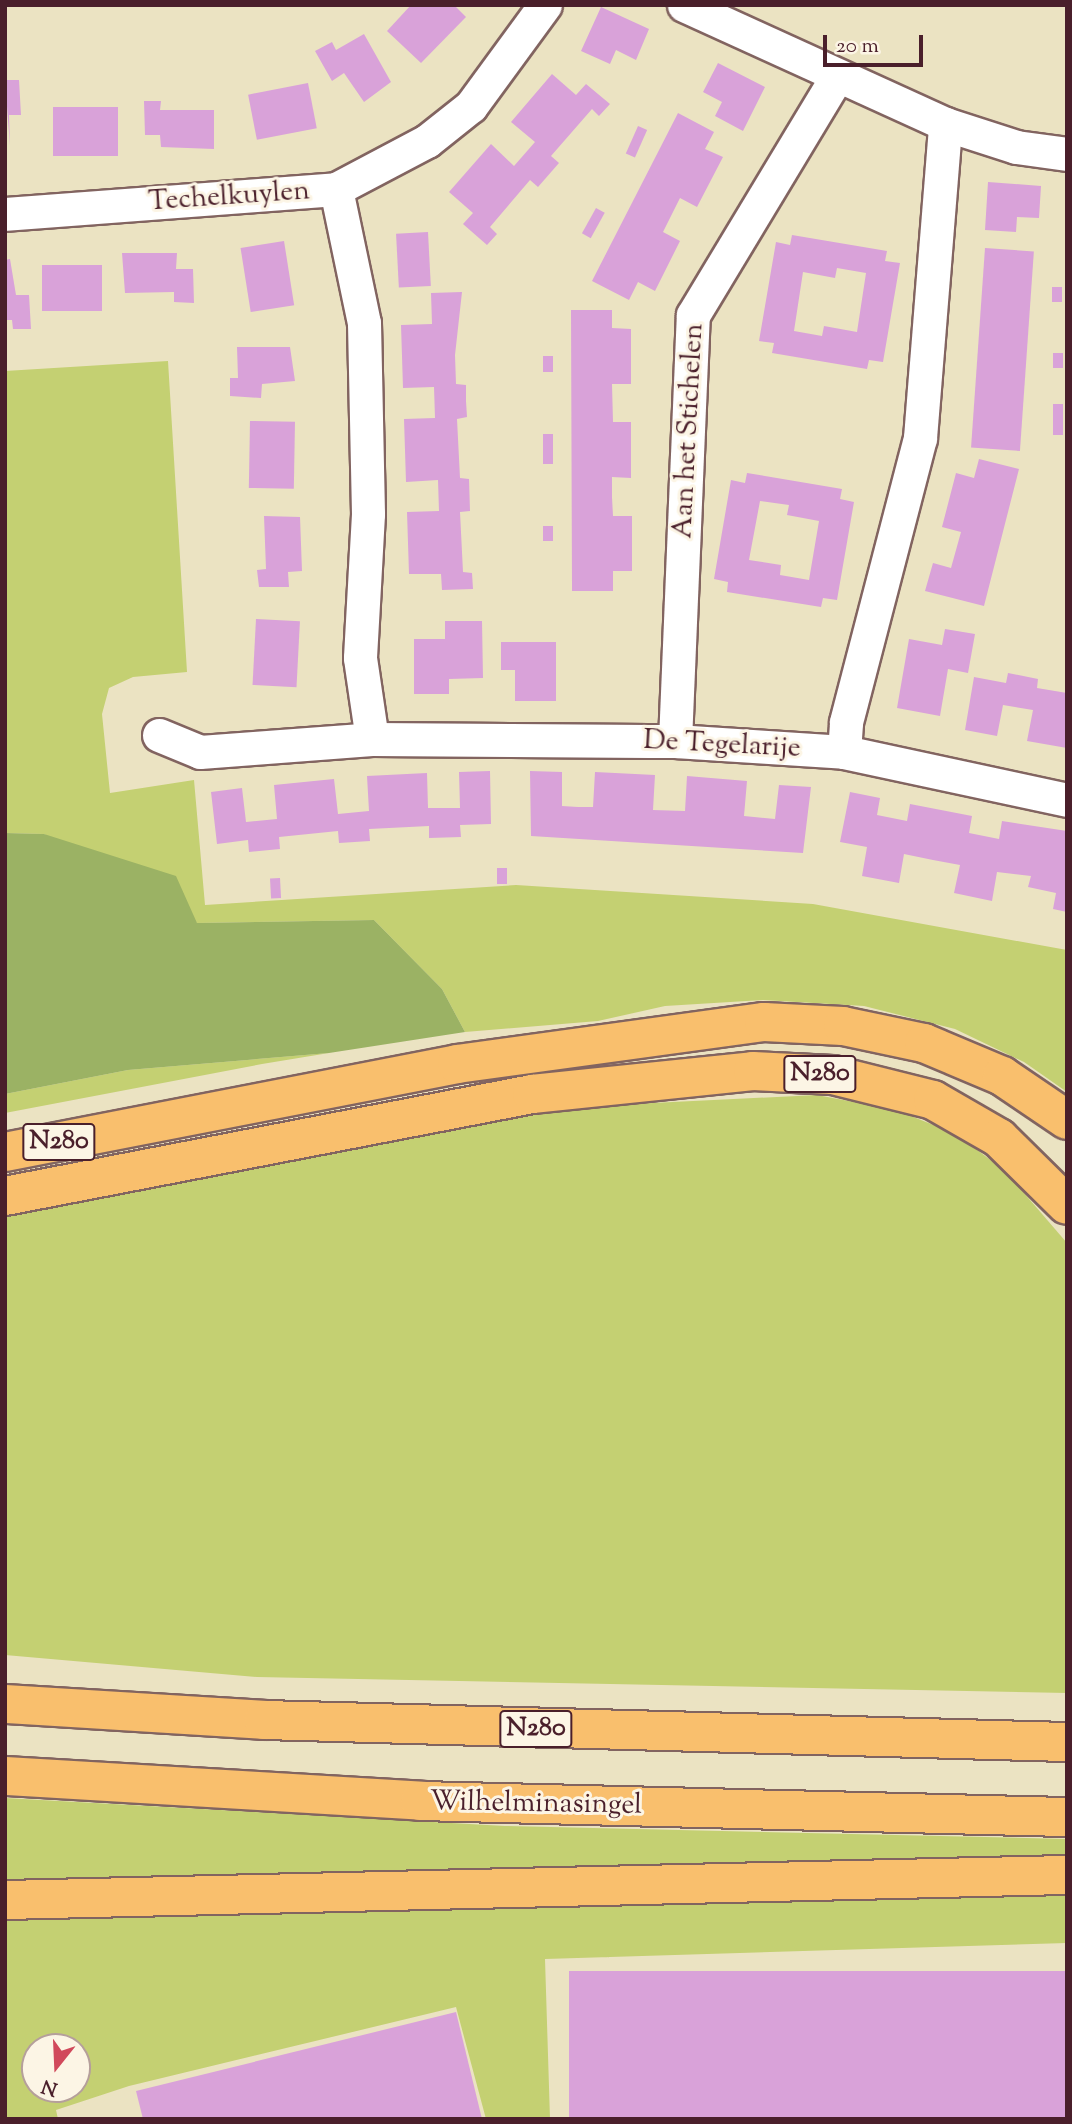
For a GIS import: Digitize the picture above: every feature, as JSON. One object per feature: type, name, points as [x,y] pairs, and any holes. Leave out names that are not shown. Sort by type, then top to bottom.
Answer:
[{"type":"main road","name":"N280","points":[[5,1152],[457,1064],[764,1022],[843,1026],[924,1043],[1002,1076],[1067,1120]]},
{"type":"main road","name":"N280","points":[[5,1196],[532,1094],[753,1071],[845,1077],[933,1100],[999,1138],[1067,1205]]},
{"type":"main road","name":"N280","points":[[5,1704],[290,1721],[1062,1739]]},
{"type":"main road","name":"Wilhelminasingel","points":[[5,1776],[419,1801],[1067,1817]]},
{"type":"main road","points":[[5,1900],[1067,1875]]},
{"type":"street","name":"Techelkuylen","points":[[5,214],[336,189],[427,141],[471,106],[545,5]]},
{"type":"street","points":[[684,5],[944,124],[1016,148],[1067,154]]},
{"type":"street","name":"Aan het Stichelen","points":[[675,741],[693,315],[837,76]]},
{"type":"street","points":[[844,752],[846,722],[920,438],[944,124]]},
{"type":"street","points":[[336,189],[364,323],[368,514],[360,658],[372,739]]},
{"type":"street","name":"De Tegelarije","points":[[159,735],[200,752],[372,739],[675,741],[844,752],[1067,800]]},
{"type":"green space","points":[[168,361],[187,672],[133,677],[109,688],[102,714],[110,793],[194,780],[205,905],[516,885],[813,904],[1067,950],[1067,1092],[1024,1062],[955,1029],[864,1006],[763,1000],[665,1006],[598,1021],[465,1032],[442,989],[374,920],[197,923],[44,834],[5,833],[5,371]]},
{"type":"green space","points":[[5,833],[44,834],[176,876],[197,923],[374,920],[442,989],[465,1032],[329,1053],[128,1070],[5,1094]]},
{"type":"green space","points":[[329,1053],[5,1113],[5,1094],[128,1070]]},
{"type":"green space","points":[[817,1095],[896,1110],[956,1134],[1005,1171],[1067,1243],[1067,1693],[257,1677],[5,1655],[5,1208],[531,1109]]},
{"type":"green space","points":[[5,1798],[505,1826],[1067,1839],[1067,1866],[5,1888]]},
{"type":"green space","points":[[1067,1885],[1067,1943],[545,1959],[550,2119],[486,2119],[456,2007],[129,2086],[91,2098],[91,2033],[21,2033],[21,2103],[77,2103],[56,2110],[58,2119],[5,2119],[5,1911]]},
{"type":"building","points":[[411,5],[454,5],[466,17],[421,63],[387,31]]},
{"type":"building","points":[[601,7],[649,29],[636,60],[616,50],[610,64],[581,51]]},
{"type":"building","points":[[364,34],[391,82],[364,102],[344,73],[332,81],[315,51],[332,42],[336,50]]},
{"type":"building","points":[[718,63],[765,87],[743,131],[715,116],[722,102],[703,92]]},
{"type":"building","points":[[552,74],[576,95],[586,84],[610,104],[599,116],[592,109],[551,156],[559,163],[538,187],[530,180],[490,227],[497,234],[487,245],[463,224],[473,213],[449,192],[491,144],[514,166],[535,142],[511,122]]},
{"type":"building","points":[[5,80],[19,80],[21,115],[9,115],[10,146]]},
{"type":"building","points":[[308,83],[317,128],[257,140],[248,95]]},
{"type":"building","points":[[144,101],[161,101],[160,110],[214,110],[214,149],[161,147],[160,135],[145,135]]},
{"type":"building","points":[[53,107],[118,107],[118,156],[53,156]]},
{"type":"building","points":[[678,113],[714,132],[705,149],[723,157],[697,207],[680,198],[663,232],[680,241],[655,291],[638,282],[629,300],[592,281]]},
{"type":"building","points":[[638,126],[647,130],[635,157],[626,153]]},
{"type":"building","points":[[988,182],[1041,186],[1039,218],[1017,217],[1016,232],[985,230]]},
{"type":"building","points":[[596,208],[605,213],[591,238],[582,233]]},
{"type":"building","points":[[428,232],[431,286],[399,288],[396,234]]},
{"type":"building","points":[[792,235],[887,251],[885,261],[900,263],[883,362],[869,360],[867,369],[772,353],[774,343],[759,341],[776,242],[790,245]],"holes":[[[837,268],[866,273],[857,332],[824,326],[822,336],[794,331],[803,272],[835,278]]]},
{"type":"building","points":[[284,241],[294,305],[251,312],[241,248]]},
{"type":"building","points":[[985,248],[1034,251],[1020,451],[971,448]]},
{"type":"building","points":[[122,253],[177,253],[176,269],[193,269],[194,303],[174,302],[174,292],[125,293]]},
{"type":"building","points":[[10,259],[16,295],[29,295],[31,329],[13,329],[12,320],[5,320],[5,260]]},
{"type":"building","points":[[42,265],[102,265],[102,311],[42,311]]},
{"type":"building","points":[[1052,287],[1062,287],[1062,302],[1052,302]]},
{"type":"building","points":[[462,292],[455,355],[456,384],[466,385],[467,417],[457,419],[460,478],[469,479],[470,511],[460,512],[463,572],[472,573],[473,589],[442,590],[441,574],[409,574],[407,512],[439,511],[438,480],[406,482],[404,419],[435,418],[434,387],[403,388],[401,325],[432,324],[431,293]]},
{"type":"building","points":[[571,310],[612,310],[612,328],[631,329],[631,384],[612,384],[613,422],[631,422],[631,478],[612,477],[612,497],[613,516],[632,516],[632,571],[613,571],[613,591],[572,591]]},
{"type":"building","points":[[237,347],[290,347],[295,381],[262,384],[261,398],[230,396],[230,378],[238,378]]},
{"type":"building","points":[[1053,353],[1063,353],[1063,368],[1053,368]]},
{"type":"building","points":[[543,356],[553,356],[553,372],[543,372]]},
{"type":"building","points":[[1053,404],[1063,404],[1063,435],[1053,435]]},
{"type":"building","points":[[250,421],[295,422],[294,489],[249,488]]},
{"type":"building","points":[[543,434],[553,434],[553,464],[543,464]]},
{"type":"building","points":[[979,459],[1019,469],[984,606],[925,591],[933,563],[951,568],[961,532],[942,527],[956,473],[974,478]]},
{"type":"building","points":[[747,473],[842,489],[840,499],[854,502],[837,600],[823,598],[821,607],[727,592],[728,582],[714,579],[731,480],[745,483]],"holes":[[[760,501],[789,505],[787,515],[819,521],[809,580],[780,575],[781,565],[749,560]]]},
{"type":"building","points":[[264,516],[300,517],[302,571],[288,572],[289,587],[259,587],[257,570],[266,569]]},
{"type":"building","points":[[543,526],[553,526],[553,541],[543,541]]},
{"type":"building","points":[[256,619],[300,621],[296,687],[253,685]]},
{"type":"building","points":[[445,621],[482,621],[483,678],[449,679],[449,694],[414,694],[414,639],[445,639]]},
{"type":"building","points":[[945,629],[975,634],[968,673],[948,669],[940,716],[897,708],[909,639],[942,645]]},
{"type":"building","points":[[501,642],[556,642],[556,701],[515,701],[515,670],[501,670]]},
{"type":"building","points":[[1008,673],[1038,679],[1037,688],[1067,693],[1067,748],[1027,741],[1033,710],[1003,705],[997,736],[965,730],[974,677],[1006,683]]},
{"type":"building","points":[[490,771],[491,824],[460,825],[461,837],[429,838],[429,826],[369,829],[370,841],[339,843],[338,831],[279,837],[280,849],[249,852],[248,840],[217,844],[211,792],[242,788],[246,822],[277,819],[274,785],[334,779],[338,814],[369,811],[367,776],[427,773],[428,808],[460,808],[459,772]]},
{"type":"building","points":[[530,771],[562,772],[562,806],[578,807],[593,807],[595,772],[655,775],[653,810],[685,811],[687,776],[747,781],[744,816],[775,819],[779,785],[811,787],[803,853],[531,836]]},
{"type":"building","points":[[850,792],[880,798],[877,815],[907,821],[910,804],[972,816],[969,833],[999,839],[1002,821],[1067,831],[1067,912],[1053,909],[1056,893],[1028,887],[1031,876],[997,872],[992,901],[954,893],[960,865],[904,854],[899,883],[862,876],[867,847],[840,842]]},
{"type":"building","points":[[497,868],[507,868],[507,884],[497,884]]},
{"type":"building","points":[[280,878],[281,898],[271,898],[270,879]]},
{"type":"building","points":[[569,1971],[1067,1971],[1067,2119],[569,2119]]},
{"type":"building","points":[[456,2012],[482,2119],[143,2119],[136,2091]]}]
